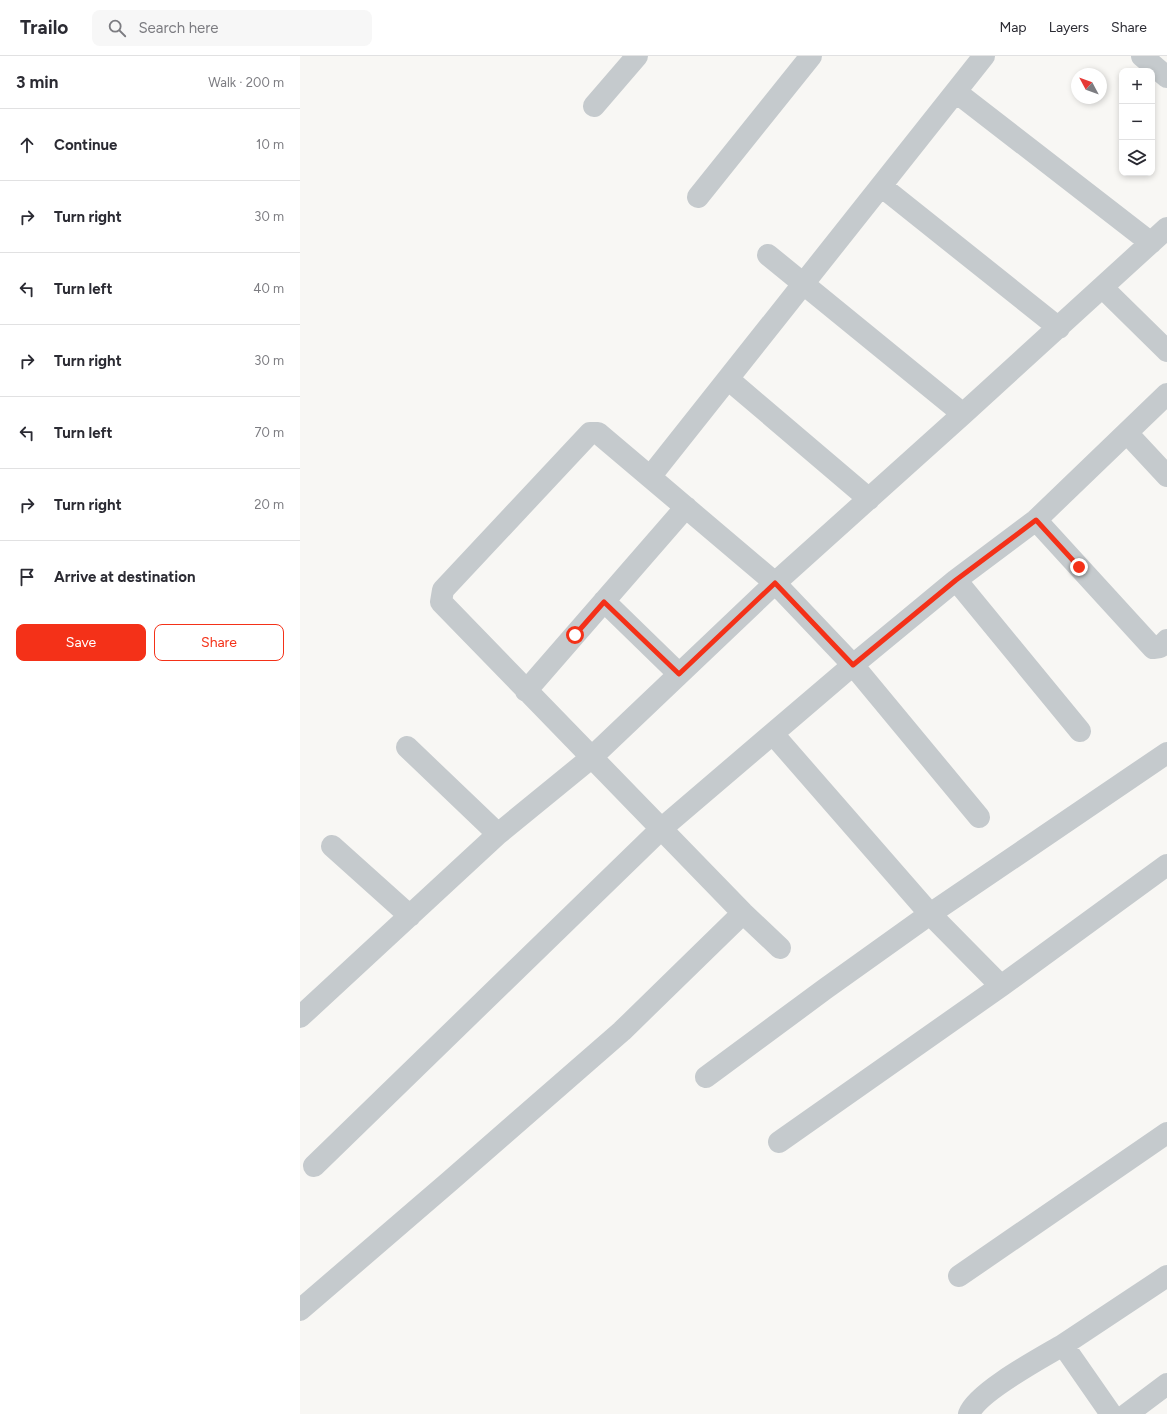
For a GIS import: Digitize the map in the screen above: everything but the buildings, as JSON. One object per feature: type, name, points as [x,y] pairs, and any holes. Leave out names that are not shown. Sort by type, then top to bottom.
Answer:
[{"type":"street","points":[[594,106],[637,56]]},
{"type":"street","points":[[698,197],[811,56]]},
{"type":"street","points":[[650,477],[984,56]]},
{"type":"street","points":[[1142,56],[1167,76]]},
{"type":"street","points":[[956,92],[1151,243]]},
{"type":"street","points":[[881,186],[1059,328]]},
{"type":"street","points":[[304,1005],[410,916],[498,834],[591,758],[775,583],[1059,328],[1167,228]]},
{"type":"street","points":[[768,255],[963,414]]},
{"type":"street","points":[[1103,288],[1167,351]]},
{"type":"street","points":[[728,379],[869,499]]},
{"type":"street","points":[[314,1166],[661,829],[853,665],[956,580],[1036,520],[1167,394]]},
{"type":"street","points":[[780,948],[591,758],[441,602],[443,590],[590,433],[598,433],[775,583],[853,665],[979,817]]},
{"type":"street","points":[[1127,433],[1167,476]]},
{"type":"street","points":[[526,691],[686,507]]},
{"type":"street","points":[[1036,520],[1154,648],[1160,646],[1167,640]]},
{"type":"street","points":[[956,580],[1080,731]]},
{"type":"street","points":[[604,602],[679,674]]},
{"type":"street","points":[[773,734],[930,914],[1001,986]]},
{"type":"street","points":[[407,747],[498,834]]},
{"type":"street","points":[[706,1077],[930,914],[1167,753]]},
{"type":"street","points":[[332,846],[410,916]]},
{"type":"street","points":[[779,1142],[1001,986],[1167,865]]},
{"type":"street","points":[[300,1310],[622,1031],[743,912]]},
{"type":"street","points":[[959,1276],[1167,1133]]},
{"type":"street","points":[[968,1414],[975,1403],[998,1385],[1167,1276]]},
{"type":"street","points":[[1063,1344],[1111,1414]]},
{"type":"street","points":[[1127,1414],[1167,1384]]},
{"type":"route","points":[[575,635],[604,602],[679,674],[775,583],[853,665],[956,580],[1036,520],[1079,567]]}]
